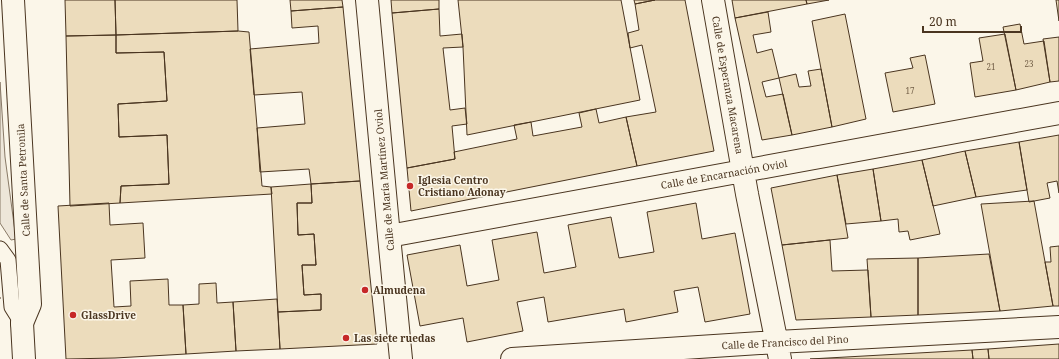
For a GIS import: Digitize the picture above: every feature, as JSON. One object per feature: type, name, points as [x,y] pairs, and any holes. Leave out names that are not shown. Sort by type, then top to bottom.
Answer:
[{"type":"street","name":"Calle de Santa Petronila","points":[[13,0],[30,304],[22,323],[24,359]]},
{"type":"street","name":"Calle de María Martínez Oviol","points":[[367,0],[401,359]]},
{"type":"street","name":"Calle de Esperanza Macarena","points":[[713,0],[743,171],[779,350]]},
{"type":"street","name":"Calle de Encarnación Oviol","points":[[389,236],[1059,113]]},
{"type":"street","name":"Calle de Francisco del Pino","points":[[518,359],[779,350],[1059,327]]},
{"type":"lane","points":[[0,249],[8,260],[12,307],[22,323]]},
{"type":"shaded area","points":[[0,82],[5,157],[16,239],[11,240],[0,223]]},
{"type":"building","points":[[65,0],[115,0],[116,35],[66,36]]},
{"type":"building","points":[[115,0],[237,0],[238,31],[116,35]]},
{"type":"building","points":[[290,0],[342,0],[343,7],[291,11]]},
{"type":"building","points":[[391,0],[439,0],[439,9],[392,13]]},
{"type":"building","points":[[458,0],[621,0],[640,100],[467,135],[463,47]]},
{"type":"building","points":[[634,0],[655,0],[635,4]]},
{"type":"building","points":[[655,0],[685,0],[714,151],[637,166],[626,117],[656,112],[642,45],[630,48],[628,33],[639,30],[635,4]]},
{"type":"building","points":[[732,0],[806,0],[807,4],[735,18]]},
{"type":"building","points":[[806,0],[829,0],[807,4]]},
{"type":"building","points":[[1056,0],[1059,0],[1059,21]]},
{"type":"building","points":[[343,7],[360,181],[311,184],[309,169],[260,172],[257,128],[305,124],[302,92],[254,95],[250,49],[319,43],[318,26],[292,28],[291,11]]},
{"type":"building","points":[[439,9],[440,36],[462,34],[463,47],[443,48],[450,110],[465,108],[467,124],[452,126],[455,159],[407,168],[392,13]]},
{"type":"building","points":[[768,12],[771,32],[753,35],[757,53],[772,49],[779,78],[762,82],[766,97],[783,94],[792,135],[762,140],[735,18]]},
{"type":"building","points":[[845,14],[866,119],[832,127],[812,21]]},
{"type":"building","points":[[1020,24],[1024,44],[1044,41],[1050,82],[1016,90],[1003,27]]},
{"type":"building","points":[[238,31],[249,32],[262,186],[271,187],[272,194],[120,203],[121,186],[169,184],[167,135],[119,137],[118,104],[167,101],[164,52],[116,53],[116,35]]},
{"type":"building","points":[[1005,34],[1016,90],[975,97],[970,63],[983,61],[979,38]]},
{"type":"building","points":[[116,35],[116,53],[164,52],[167,101],[118,104],[119,137],[167,135],[169,184],[121,186],[120,203],[70,206],[66,36]]},
{"type":"building","points":[[1059,37],[1059,81],[1050,82],[1043,39]]},
{"type":"building","points":[[925,55],[935,104],[893,112],[885,73],[913,68],[910,58]]},
{"type":"building","points":[[821,69],[832,127],[792,135],[779,78],[796,74],[799,87],[811,86],[808,71]]},
{"type":"building","points":[[596,109],[599,123],[626,117],[637,166],[411,211],[407,168],[455,159],[454,152],[517,139],[514,125],[531,122],[533,136],[582,127],[579,113]]},
{"type":"building","points":[[1059,135],[1059,193],[1057,181],[1047,183],[1050,198],[1029,202],[1019,142]]},
{"type":"building","points":[[1019,142],[1027,190],[976,197],[965,151]]},
{"type":"building","points":[[965,151],[976,197],[933,206],[922,160]]},
{"type":"building","points":[[922,160],[940,234],[910,240],[908,231],[899,232],[898,219],[881,221],[873,169]]},
{"type":"building","points":[[873,169],[881,221],[846,224],[837,175]]},
{"type":"building","points":[[837,175],[848,238],[782,245],[771,188]]},
{"type":"building","points":[[360,181],[377,344],[280,349],[278,312],[321,310],[321,294],[304,295],[302,265],[316,265],[314,234],[298,235],[297,203],[312,203],[311,184]]},
{"type":"building","points":[[311,184],[312,203],[297,203],[298,235],[314,234],[316,265],[302,265],[304,295],[321,294],[321,310],[278,312],[271,187]]},
{"type":"building","points":[[1034,201],[1053,306],[1000,311],[981,204]]},
{"type":"building","points":[[109,203],[110,225],[143,223],[145,258],[111,260],[114,307],[131,306],[130,281],[168,279],[169,305],[183,305],[186,354],[66,359],[58,206]]},
{"type":"building","points":[[696,203],[702,239],[735,233],[750,314],[705,322],[698,287],[674,291],[678,312],[626,322],[624,309],[548,322],[544,297],[517,302],[523,331],[467,342],[463,318],[420,326],[407,255],[460,245],[467,286],[499,280],[492,240],[537,232],[544,273],[576,267],[568,225],[611,217],[619,258],[654,252],[647,212]]},
{"type":"building","points":[[830,240],[832,271],[868,270],[871,317],[796,320],[782,245]]},
{"type":"building","points":[[1059,246],[1059,306],[1053,306],[1045,262],[1051,262],[1050,247]]},
{"type":"building","points":[[989,254],[1000,311],[918,315],[918,258]]},
{"type":"building","points":[[918,258],[918,315],[871,317],[867,259]]},
{"type":"building","points":[[216,283],[217,303],[233,302],[236,351],[186,354],[183,305],[199,304],[199,284]]},
{"type":"building","points":[[277,299],[280,349],[236,351],[233,302]]},
{"type":"building","points":[[1059,344],[1059,359],[989,359],[988,349]]},
{"type":"building","points":[[988,349],[989,359],[973,359],[972,350]]},
{"type":"building","points":[[972,350],[973,359],[810,359]]},
{"type":"place","name":"Iglesia Centro Cristiano Adonay","points":[[410,186]]},
{"type":"place","name":"Almudena","points":[[365,290]]},
{"type":"place","name":"GlassDrive","points":[[73,315]]},
{"type":"place","name":"Las siete ruedas","points":[[346,338]]}]
